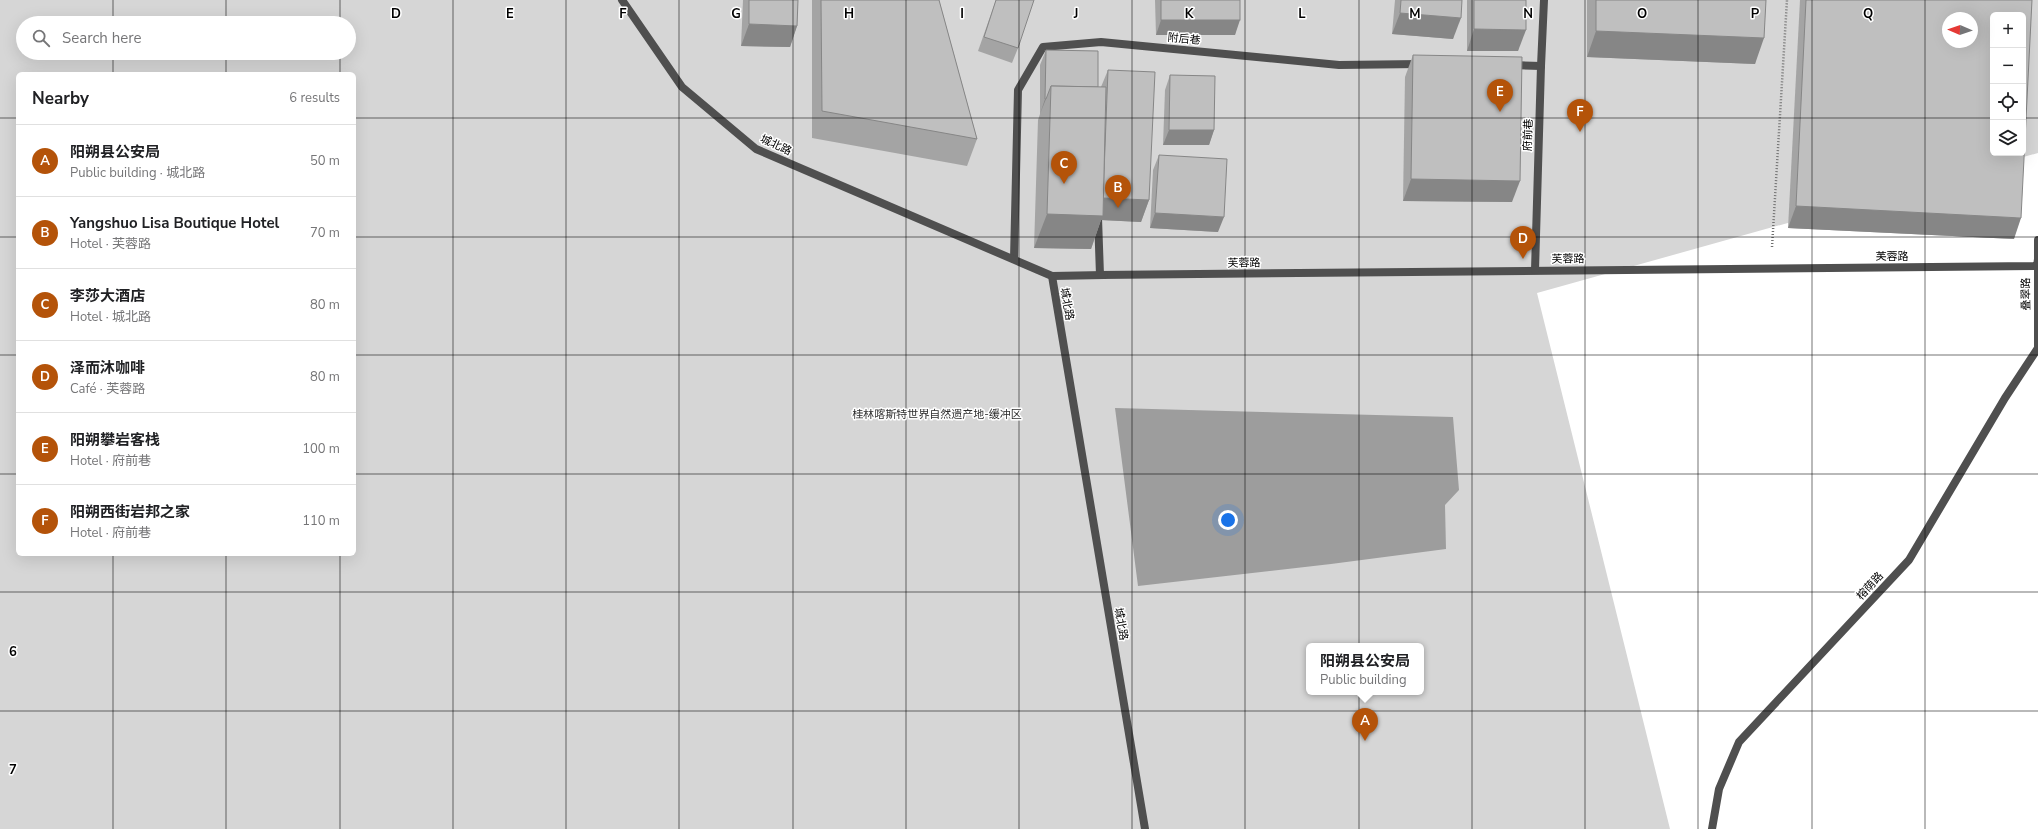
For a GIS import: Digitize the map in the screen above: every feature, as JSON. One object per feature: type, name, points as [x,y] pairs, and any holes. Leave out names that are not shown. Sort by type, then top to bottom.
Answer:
[{"type":"street","name":"城北路","points":[[622,0],[682,87],[756,150],[1052,276],[1145,829]]},
{"type":"street","name":"府前巷","points":[[1535,270],[1540,66],[1544,0]]},
{"type":"street","name":"附后巷","points":[[1014,259],[1018,90],[1042,47],[1101,42],[1339,65],[1428,64]]},
{"type":"street","points":[[1503,65],[1540,66]]},
{"type":"street","points":[[1098,213],[1100,275]]},
{"type":"street","name":"叠翠路","points":[[2038,240],[2038,348]]},
{"type":"street","points":[[1052,276],[2037,266],[2038,252]]},
{"type":"street","name":"芙蓉路","points":[[1116,275],[2037,266]]},
{"type":"street","name":"榕荫路","points":[[1712,829],[1719,789],[1739,742],[1909,560],[2005,398],[2038,348]]},
{"type":"path","points":[[1770,268],[1787,0]]},
{"type":"green space","name":"桂林喀斯特世界自然遗产地-缓冲区","points":[[0,0],[2038,0],[2038,153],[1537,293],[1670,829],[0,829]]},
{"type":"shaded area","points":[[1115,408],[1453,417],[1459,490],[1445,505],[1446,549],[1138,586]]},
{"type":"building","points":[[749,0],[798,0],[797,26],[749,24]]},
{"type":"building","points":[[821,0],[939,0],[977,139],[822,111]]},
{"type":"building","points":[[996,0],[1034,0],[1018,48],[984,37]]},
{"type":"building","points":[[1161,0],[1240,0],[1240,20],[1161,20]]},
{"type":"building","points":[[1401,0],[1462,0],[1461,18],[1400,13]]},
{"type":"building","points":[[1474,0],[1526,0],[1526,30],[1474,29]]},
{"type":"building","points":[[1596,0],[1766,0],[1764,38],[1596,31]]},
{"type":"building","points":[[1806,0],[2032,0],[2026,119],[2026,12],[1990,12],[1990,156],[2024,156],[2021,218],[1796,206]]},
{"type":"building","points":[[1046,50],[1098,51],[1098,87],[1051,86],[1045,99]]},
{"type":"building","points":[[1413,55],[1522,57],[1520,181],[1411,179]]},
{"type":"building","points":[[1108,70],[1155,72],[1149,200],[1103,198]]},
{"type":"building","points":[[1170,75],[1215,76],[1214,130],[1169,130]]},
{"type":"building","points":[[1051,86],[1106,87],[1103,216],[1047,214]]},
{"type":"building","points":[[1159,155],[1227,159],[1224,217],[1155,213]]},
{"type":"place","name":"阳朔攀岩客栈","points":[[1500,112]]},
{"type":"place","name":"阳朔西街岩邦之家","points":[[1580,132]]},
{"type":"place","name":"李莎大酒店","points":[[1064,184]]},
{"type":"place","name":"Yangshuo Lisa Boutique Hotel","points":[[1118,208]]},
{"type":"place","name":"泽而沐咖啡","points":[[1523,259]]},
{"type":"place","name":"阳朔县公安局","points":[[1365,741]]}]
